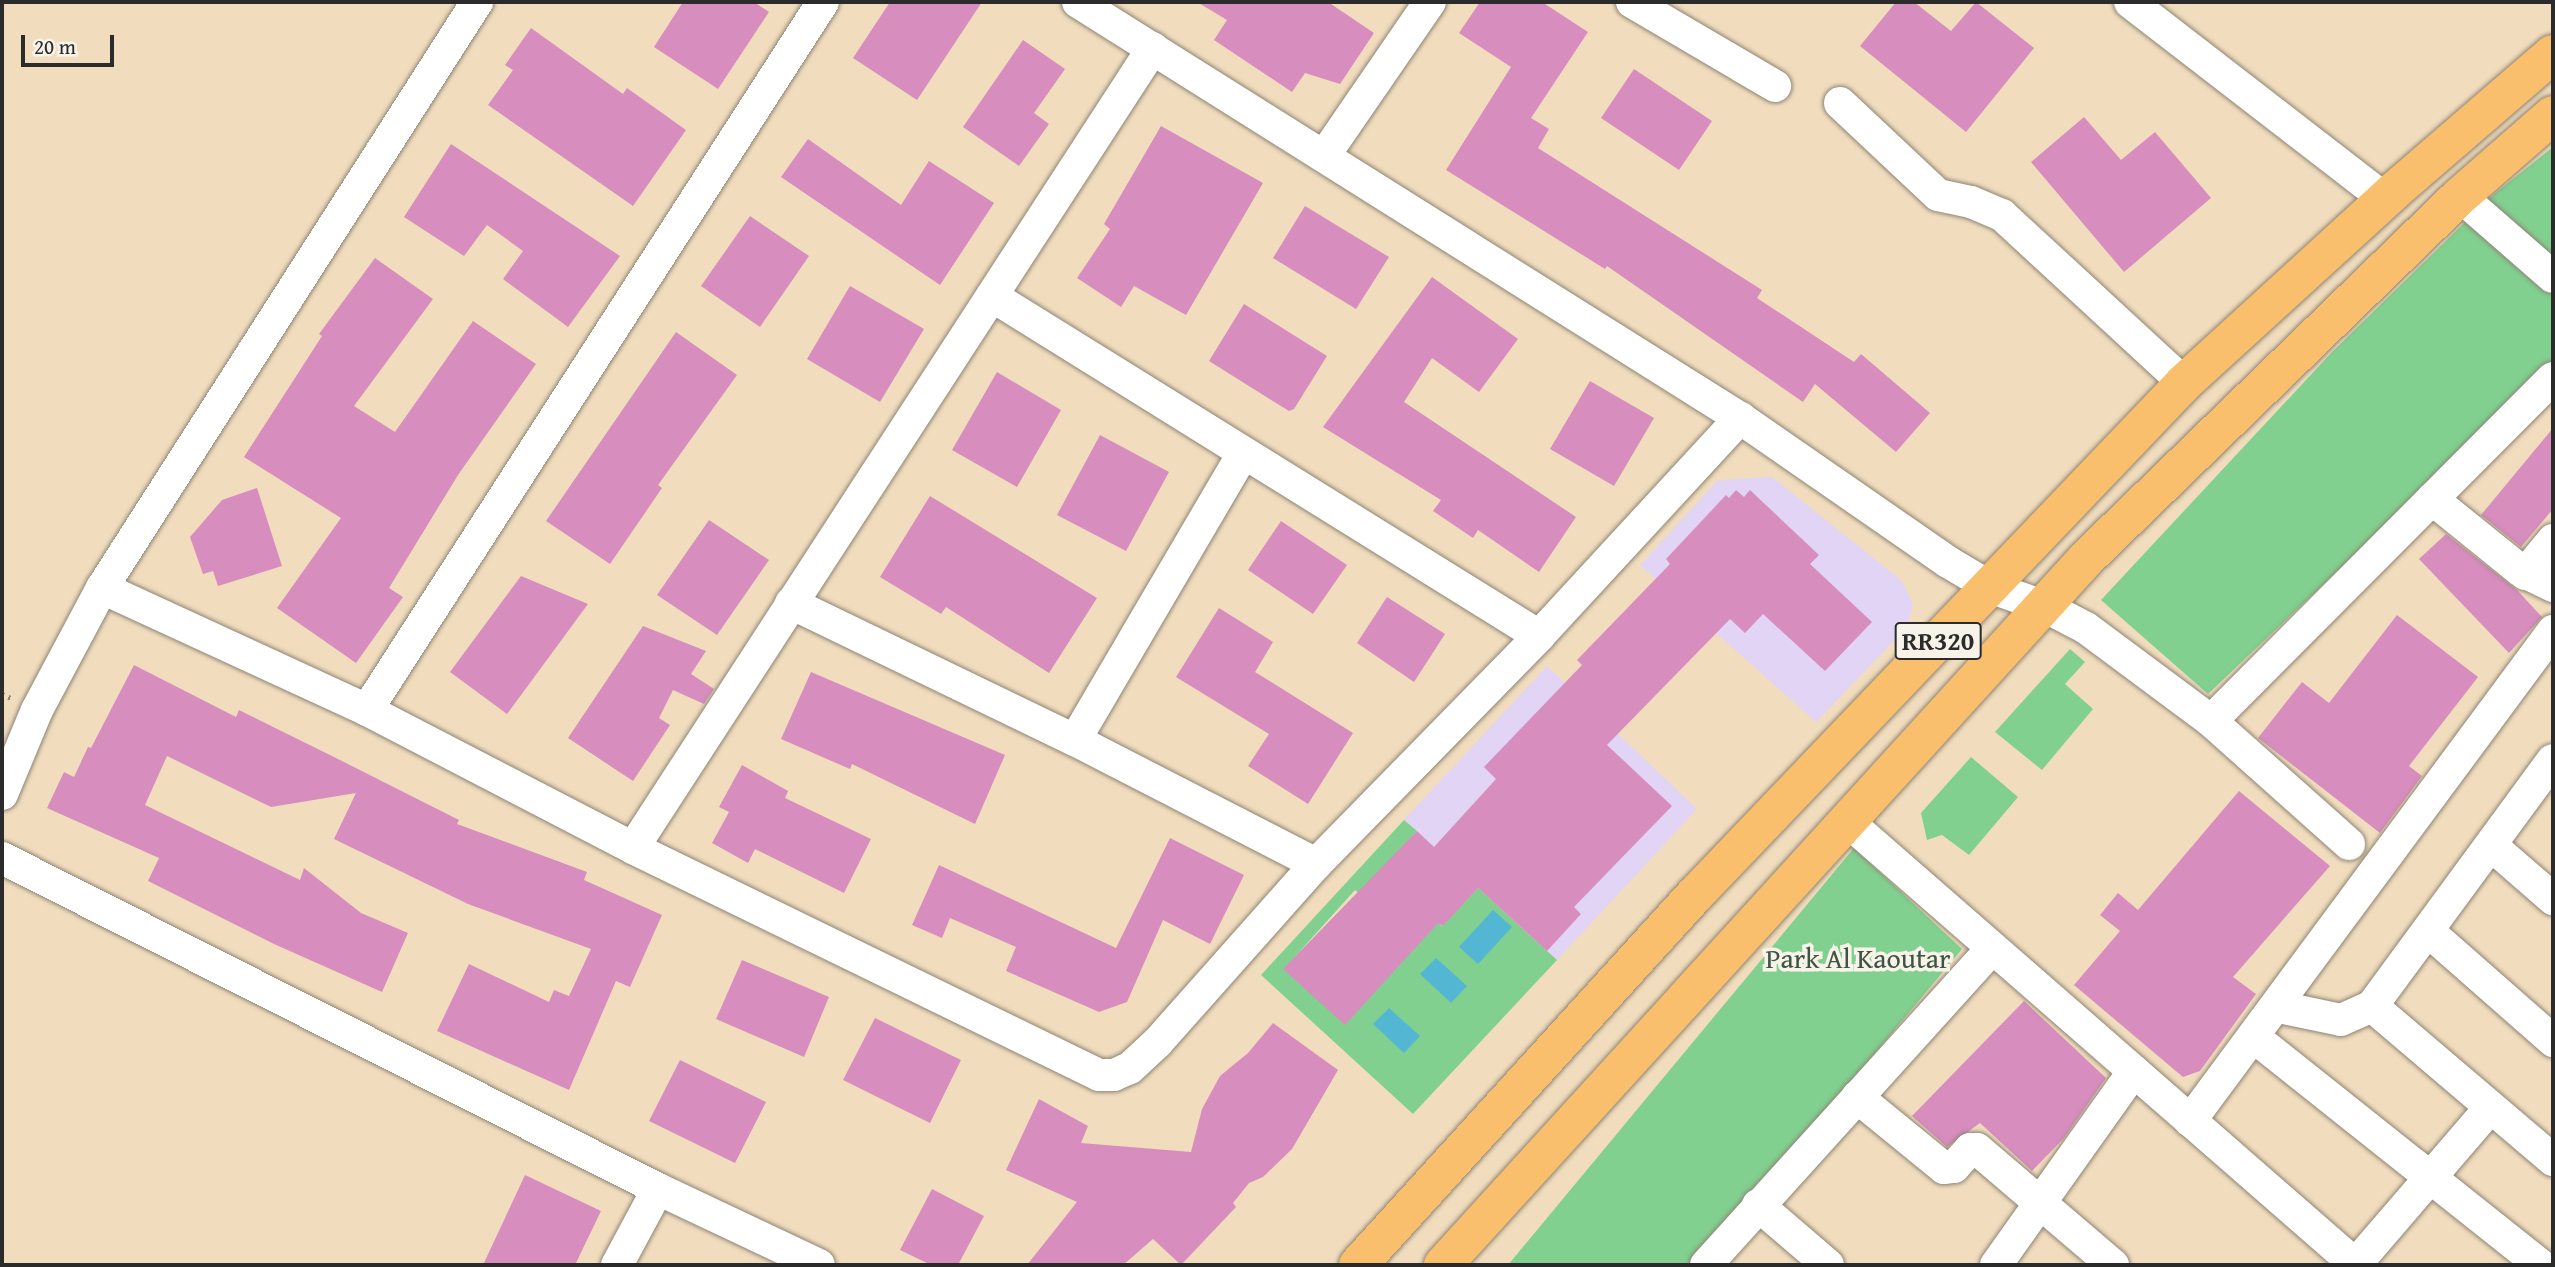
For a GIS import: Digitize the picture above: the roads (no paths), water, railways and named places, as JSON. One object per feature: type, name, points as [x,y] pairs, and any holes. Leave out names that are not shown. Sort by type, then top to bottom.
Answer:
[{"type":"main road","name":"RR320","points":[[1357,1265],[1694,896],[1992,588],[2184,383],[2385,199],[2553,54]]},
{"type":"main road","name":"RR320","points":[[1443,1265],[1846,820],[2046,607],[2087,558],[2460,196],[2553,115]]},
{"type":"street","points":[[2,794],[37,710],[102,588],[477,2]]},
{"type":"street","points":[[367,710],[823,2]]},
{"type":"street","points":[[1078,2],[1740,418],[1992,588],[2046,607],[2086,628],[2211,721],[2349,845]]},
{"type":"street","points":[[1324,156],[1430,2]]},
{"type":"street","points":[[1632,2],[1776,86]]},
{"type":"street","points":[[2130,2],[2385,199]]},
{"type":"street","points":[[633,848],[1153,48]]},
{"type":"street","points":[[1840,103],[1938,195],[1971,201],[2002,215],[2184,383]]},
{"type":"street","points":[[2460,196],[2553,277]]},
{"type":"street","points":[[992,296],[1539,636]]},
{"type":"street","points":[[2211,721],[2553,379]]},
{"type":"street","points":[[102,588],[367,710],[633,848],[1098,1075],[1130,1068],[1150,1051],[1316,864],[1539,636],[1740,418]]},
{"type":"street","points":[[1075,740],[1243,454]]},
{"type":"street","points":[[2432,499],[2539,580],[2553,540]]},
{"type":"street","points":[[791,603],[1075,740],[1316,864]]},
{"type":"street","points":[[2190,1121],[2279,1007],[2484,720],[2553,631]]},
{"type":"street","points":[[2279,1007],[2341,1020],[2372,1006],[2492,846],[2548,779]]},
{"type":"street","points":[[1846,820],[2355,1265],[2491,1107]]},
{"type":"street","points":[[2492,846],[2553,899]]},
{"type":"street","points":[[2,858],[658,1189],[819,1265]]},
{"type":"street","points":[[2428,931],[2553,1041]]},
{"type":"street","points":[[1706,1265],[1992,948]]},
{"type":"street","points":[[2372,1006],[2553,1160]]},
{"type":"street","points":[[2255,1038],[2540,1265]]},
{"type":"street","points":[[1996,1265],[2038,1202],[2134,1072]]},
{"type":"street","points":[[1857,1097],[1944,1168],[1954,1167],[1974,1148],[2038,1202],[2094,1259]]},
{"type":"street","points":[[617,1265],[658,1189]]},
{"type":"street","points":[[1758,1205],[1828,1265]]},
{"type":"water","points":[[1493,910],[1512,927],[1478,964],[1459,947]]},
{"type":"water","points":[[1436,958],[1467,986],[1451,1003],[1420,974]]},
{"type":"water","points":[[1389,1008],[1420,1036],[1404,1053],[1373,1024]]},
{"type":"park label","name":"Park Al Kaoutar","points":[[1858,958]]}]
